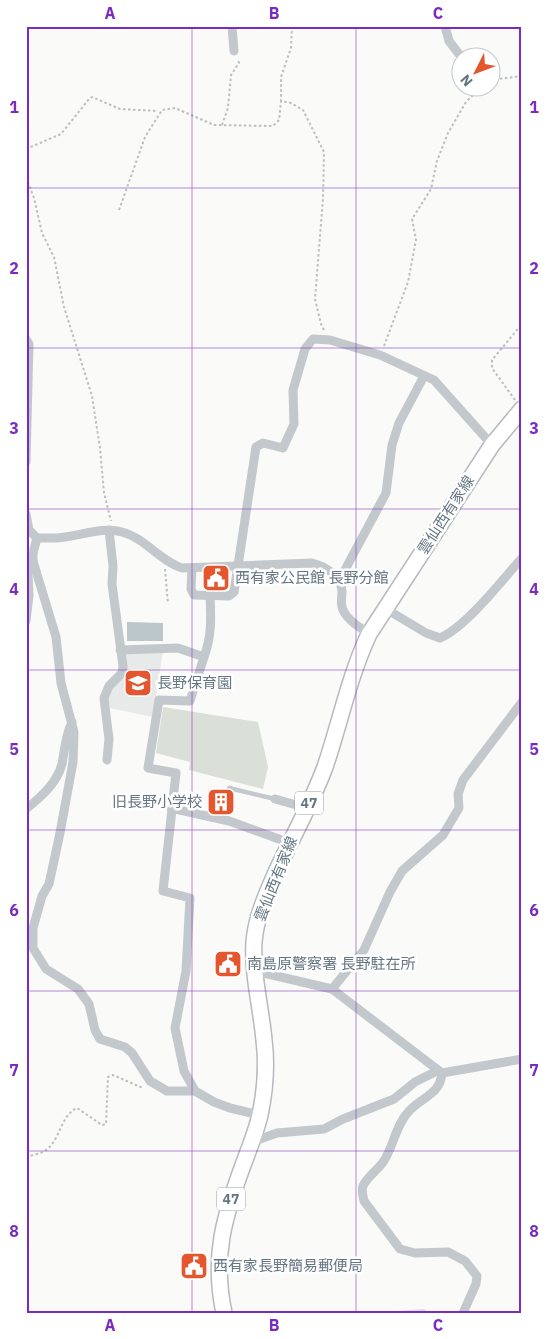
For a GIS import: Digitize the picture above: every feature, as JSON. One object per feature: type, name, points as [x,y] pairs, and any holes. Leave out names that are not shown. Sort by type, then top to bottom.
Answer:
[{"type":"main road","name":"雲仙西有家線","points":[[224,1313],[220,1288],[219,1259],[222,1231],[260,1115],[265,1078],[264,1042],[255,971],[254,943],[257,920],[267,892],[324,768],[359,656],[369,634],[492,444],[522,409]]},
{"type":"street","points":[[232,26],[234,31],[234,51]]},
{"type":"street","points":[[445,26],[449,41],[453,48]]},
{"type":"street","points":[[26,339],[29,344],[29,393],[26,462]]},
{"type":"street","points":[[192,568],[192,592],[197,595],[229,596],[234,592],[256,447],[263,443],[283,448],[294,424],[293,390],[305,349],[313,339],[330,340],[380,355],[434,380],[492,444]]},
{"type":"street","points":[[339,581],[386,493],[392,445],[399,423],[424,376]]},
{"type":"street","points":[[26,514],[29,530],[38,538],[57,538],[122,531],[134,537],[173,565],[182,568],[312,563],[322,566],[330,571],[339,581],[342,588],[341,604],[343,610],[350,620],[369,634]]},
{"type":"street","points":[[107,760],[109,740],[104,698],[109,686],[122,673],[123,666],[112,584],[111,531]]},
{"type":"street","points":[[38,538],[33,553],[33,561],[56,637],[62,682],[74,732],[73,762],[49,884],[42,896],[33,928],[33,948],[46,969],[78,989],[89,1004],[100,1039],[125,1047],[132,1053],[150,1082],[167,1091],[196,1091]]},
{"type":"street","points":[[386,609],[426,633],[440,638],[450,633],[462,623],[522,558]]},
{"type":"street","points":[[26,621],[29,595],[28,574],[30,562],[33,561]]},
{"type":"street","points":[[210,595],[211,628],[209,643],[190,701],[160,700],[148,768],[176,773],[164,891],[190,898],[186,972],[175,1028],[184,1071],[196,1091],[214,1102],[260,1115]]},
{"type":"street","points":[[120,650],[178,648],[204,657]]},
{"type":"street","points":[[332,989],[364,950],[390,892],[402,871],[443,835],[459,808],[458,794],[463,780],[522,702]]},
{"type":"street","points":[[26,809],[42,796],[55,781],[62,765],[66,734],[72,722]]},
{"type":"street","points":[[275,799],[307,808]]},
{"type":"street","points":[[171,808],[229,822],[290,842]]},
{"type":"street","points":[[255,971],[332,989],[440,1072],[441,1082],[438,1089],[422,1099],[408,1112],[395,1132],[384,1162],[364,1184],[362,1193],[364,1200],[400,1249],[416,1253],[448,1252],[465,1261],[477,1276],[476,1284],[463,1313]]},
{"type":"street","points":[[252,1142],[277,1133],[324,1129],[343,1119],[394,1099],[415,1082],[440,1072],[522,1059]]},
{"type":"lane","points":[[229,788],[275,799]]},
{"type":"path","points":[[119,210],[138,155],[159,112],[165,108],[175,108],[214,124],[276,125],[279,120],[281,101],[281,77],[291,48],[292,26]]},
{"type":"path","points":[[222,125],[228,108],[231,75],[239,63],[234,51]]},
{"type":"path","points":[[500,79],[522,76]]},
{"type":"path","points":[[26,149],[61,134],[92,97],[120,109],[159,112]]},
{"type":"path","points":[[380,355],[408,282],[416,240],[412,219],[431,189],[437,161],[448,132],[470,98]]},
{"type":"path","points":[[281,101],[291,103],[303,110],[324,152],[323,199],[315,299],[321,324],[330,340]]},
{"type":"path","points":[[26,177],[34,198],[42,233],[54,257],[64,307],[92,396],[100,448],[104,493],[111,531]]},
{"type":"path","points":[[522,324],[491,363],[492,368],[522,409]]},
{"type":"path","points":[[165,559],[168,604]]},
{"type":"path","points":[[26,1157],[46,1150],[58,1136],[64,1120],[73,1110],[78,1108],[102,1125],[106,1124],[108,1077],[113,1075],[144,1088]]},
{"type":"shaded area","points":[[127,622],[163,623],[163,641],[127,641]]},
{"type":"shaded area","name":"長野保育園","points":[[163,651],[153,717],[110,708],[108,699],[112,689],[122,676],[127,652]]},
{"type":"shaded area","points":[[163,707],[258,722],[268,767],[263,789],[189,770],[190,762],[156,753]]},
{"type":"shaded area","points":[[424,1309],[430,1313],[383,1313],[384,1312]]},
{"type":"place","name":"西有家公民館 長野分館","points":[[216,578]]},
{"type":"place","name":"長野保育園","points":[[138,683]]},
{"type":"place","name":"旧長野小学校","points":[[221,802]]},
{"type":"place","name":"南島原警察署 長野駐在所","points":[[228,964]]},
{"type":"place","name":"西有家長野簡易郵便局","points":[[194,1266]]}]
